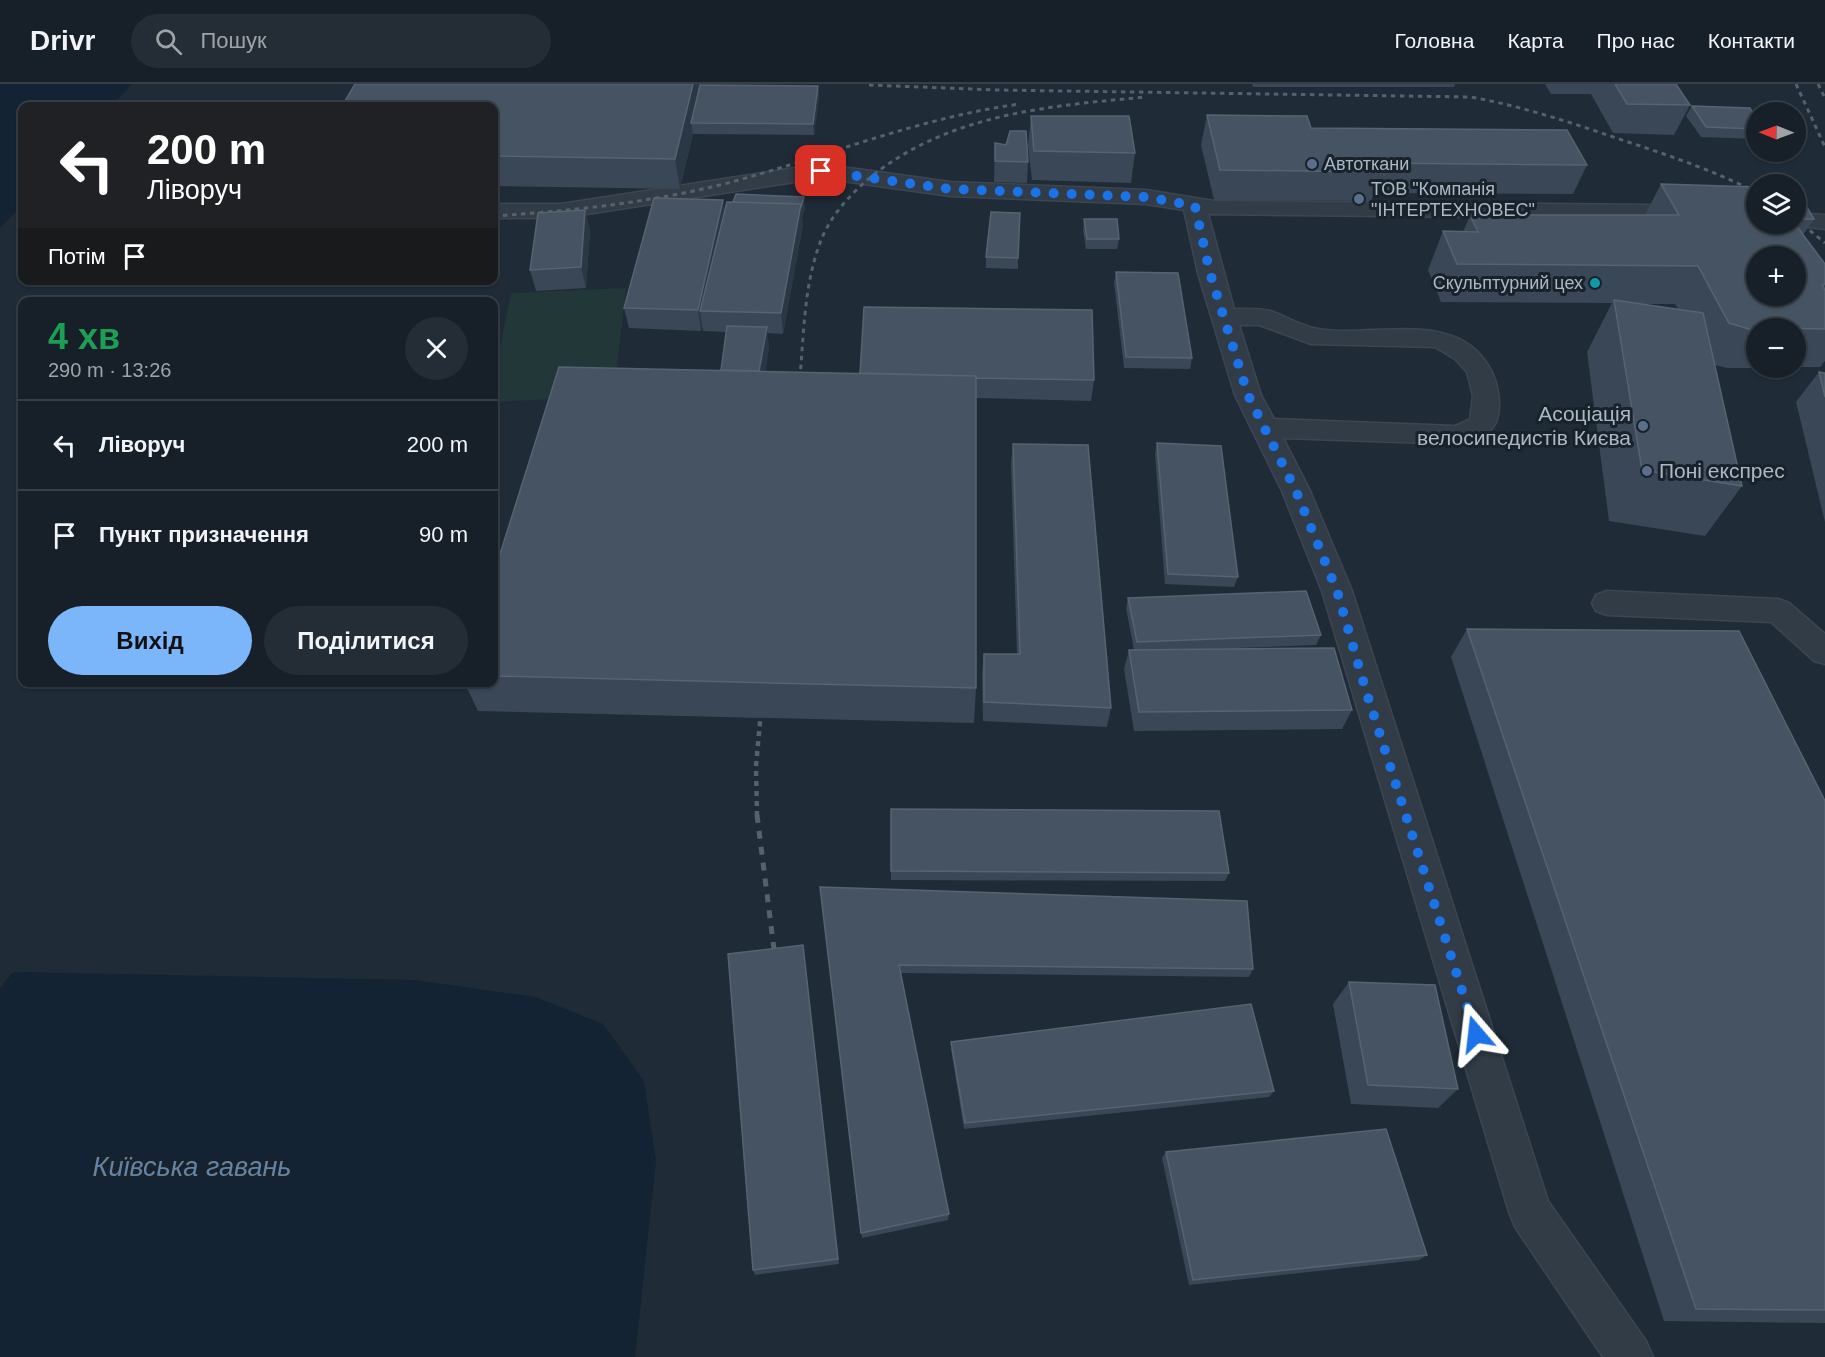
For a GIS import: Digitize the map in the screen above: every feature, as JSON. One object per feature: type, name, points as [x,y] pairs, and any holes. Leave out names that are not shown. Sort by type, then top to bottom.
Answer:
[{"type":"lane","points":[[498,211],[561,211],[821,171],[950,189],[1146,197],[1195,206],[1746,213]]},
{"type":"lane","points":[[1195,206],[1210,273],[1248,395],[1296,491],[1337,591],[1366,691],[1455,967],[1530,1212],[1630,1357]]},
{"type":"lane","points":[[1806,221],[1825,222]]},
{"type":"lane","points":[[1224,317],[1262,317],[1311,336],[1440,339],[1458,346],[1481,370],[1488,404],[1483,424],[1458,435],[1264,428]]},
{"type":"lane","points":[[1606,603],[1778,611],[1825,652]]},
{"type":"green space","points":[[626,288],[614,396],[498,402],[498,358],[511,293]]},
{"type":"water","points":[[0,84],[132,84],[116,102],[18,102],[18,210],[0,228]]},
{"type":"water","name":"Київська гавань","points":[[12,973],[414,980],[536,997],[603,1024],[644,1081],[656,1161],[635,1357],[0,1357],[0,989]]},
{"type":"building","points":[[355,84],[693,84],[675,159],[498,156],[498,102],[344,102]]},
{"type":"building","points":[[1615,84],[1676,84],[1690,105],[1627,104]]},
{"type":"building","points":[[700,85],[818,86],[813,124],[691,123]]},
{"type":"building","points":[[1692,106],[1746,108],[1746,129],[1706,127]]},
{"type":"building","points":[[1207,115],[1307,116],[1311,128],[1567,130],[1587,165],[1377,163],[1381,172],[1220,170]]},
{"type":"building","points":[[1031,116],[1129,116],[1135,153],[1034,151]]},
{"type":"building","points":[[1010,131],[1026,131],[1028,162],[995,161],[995,143],[1006,145]]},
{"type":"building","points":[[1661,184],[1746,187],[1746,234],[1802,234],[1825,264],[1825,284],[1822,285],[1825,290],[1825,329],[1806,329],[1806,318],[1746,318],[1746,328],[1729,323],[1698,266],[1457,264],[1443,231],[1478,232],[1470,215],[1679,215]]},
{"type":"building","points":[[736,194],[804,197],[801,207],[801,204],[733,202]]},
{"type":"building","points":[[654,198],[723,200],[698,310],[624,308]]},
{"type":"building","points":[[727,202],[801,204],[781,313],[700,311]]},
{"type":"building","points":[[1806,206],[1814,219],[1806,219]]},
{"type":"building","points":[[585,210],[581,267],[530,270],[538,213]]},
{"type":"building","points":[[991,212],[1020,213],[1018,258],[986,257]]},
{"type":"building","points":[[1084,219],[1117,219],[1119,239],[1087,239]]},
{"type":"building","points":[[1116,272],[1178,273],[1192,358],[1126,357]]},
{"type":"building","points":[[1614,300],[1703,313],[1742,486],[1642,470]]},
{"type":"building","points":[[864,307],[1092,310],[1094,380],[860,373]]},
{"type":"building","points":[[727,326],[767,327],[759,371],[721,370]]},
{"type":"building","points":[[559,367],[976,376],[976,688],[498,676],[498,560]]},
{"type":"building","points":[[1819,372],[1825,373],[1825,397]]},
{"type":"building","points":[[1157,443],[1221,446],[1238,577],[1168,574]]},
{"type":"building","points":[[1013,444],[1088,445],[1111,708],[984,702],[984,654],[1020,654]]},
{"type":"building","points":[[1306,591],[1321,635],[1137,642],[1128,598]]},
{"type":"building","points":[[1467,629],[1739,631],[1825,801],[1825,1310],[1696,1309]]},
{"type":"building","points":[[1334,648],[1352,710],[1139,712],[1129,650]]},
{"type":"building","points":[[891,809],[1219,811],[1229,873],[891,871]]},
{"type":"building","points":[[820,887],[1247,901],[1253,969],[899,965],[949,1214],[861,1233]]},
{"type":"building","points":[[803,945],[838,1259],[753,1270],[728,954]]},
{"type":"building","points":[[1349,982],[1435,985],[1458,1089],[1368,1085]]},
{"type":"building","points":[[1251,1004],[1274,1091],[965,1123],[951,1042]]},
{"type":"building","points":[[1386,1129],[1427,1255],[1193,1280],[1166,1152]]},
{"type":"railway","points":[[1796,84],[1825,147]]},
{"type":"railway","points":[[1818,84],[1825,98]]},
{"type":"railway","points":[[869,85],[997,90],[1471,97],[1532,111],[1591,130],[1695,165],[1746,187]]},
{"type":"railway","points":[[799,387],[807,296],[814,260],[824,234],[834,217],[845,201],[866,181],[897,159],[929,141],[963,127],[1035,110],[1146,97]]},
{"type":"railway","points":[[498,216],[551,212],[664,197],[758,175],[943,119],[1020,104]]},
{"type":"railway","points":[[1806,227],[1825,243]]},
{"type":"railway","points":[[757,816],[756,766],[762,700]]},
{"type":"railway","points":[[757,815],[775,957]]},
{"type":"place","name":"Автоткани","points":[[1312,164]]},
{"type":"place","name":"ТОВ \"Компанія \"ІНТЕРТЕХНОВЕС\"","points":[[1359,199]]},
{"type":"place","name":"Скульптурний цех","points":[[1595,283]]},
{"type":"place","name":"Асоціація велосипедистів Києва","points":[[1643,426]]},
{"type":"place","name":"Поні експрес","points":[[1647,471]]},
{"type":"route","points":[[821,171],[898,184],[950,189],[1146,197],[1195,206],[1210,273],[1248,395],[1296,491],[1337,591],[1366,691],[1476,1034]]}]
